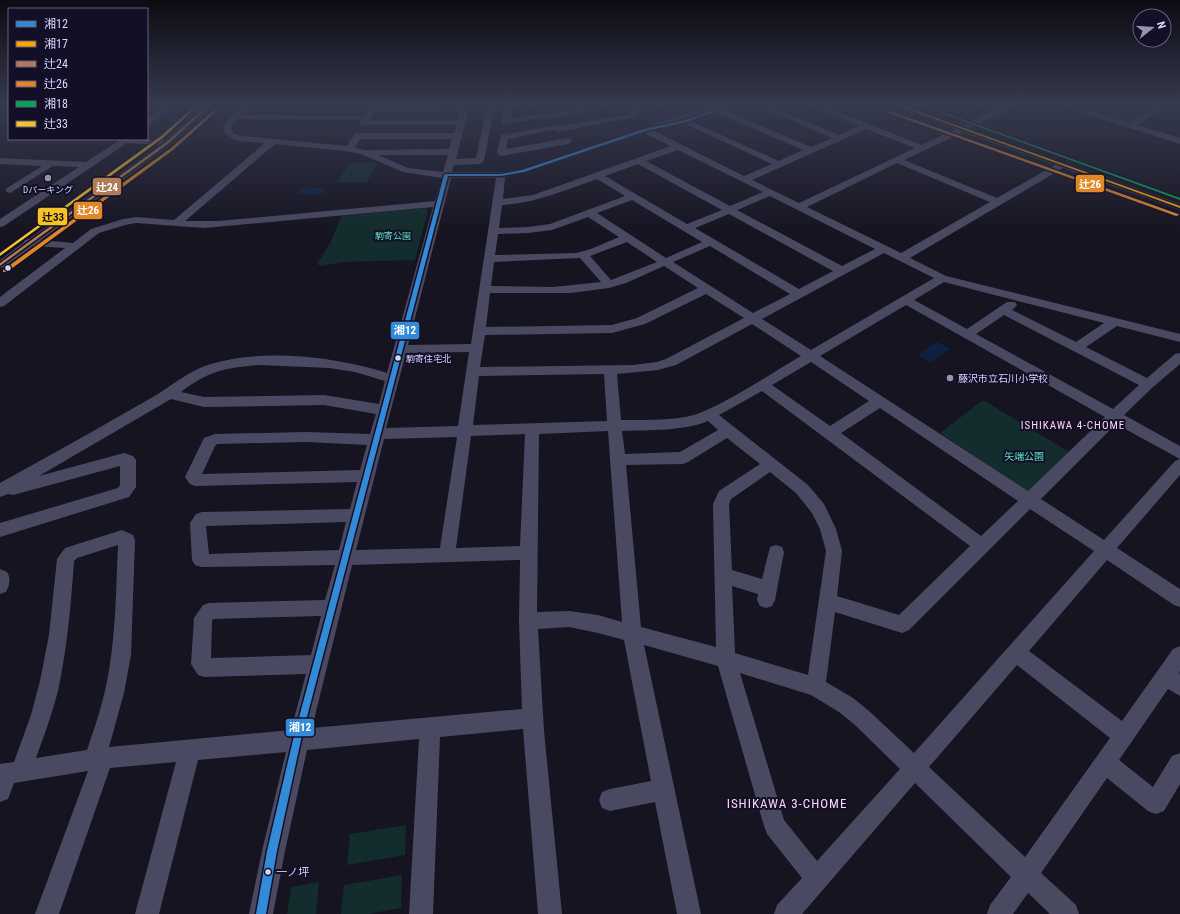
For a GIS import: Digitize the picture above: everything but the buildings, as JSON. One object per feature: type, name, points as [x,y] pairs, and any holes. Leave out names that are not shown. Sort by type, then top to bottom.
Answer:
[{"type":"street","points":[[0,224],[116,147]]},
{"type":"street","points":[[0,265],[27,242],[158,147]]},
{"type":"street","points":[[177,222],[266,147]]},
{"type":"street","points":[[346,147],[364,152],[406,170],[448,168],[480,161],[482,147]]},
{"type":"street","points":[[261,914],[272,851],[297,740],[376,437],[393,379],[454,147]]},
{"type":"street","points":[[502,147],[501,153],[534,147]]},
{"type":"street","points":[[574,147],[579,152]]},
{"type":"street","points":[[448,168],[500,175],[523,171],[595,147]]},
{"type":"street","points":[[496,202],[518,201],[535,198],[676,147]]},
{"type":"street","points":[[679,147],[942,278],[1180,338]]},
{"type":"street","points":[[741,147],[779,164]]},
{"type":"street","points":[[803,147],[810,150]]},
{"type":"street","points":[[745,179],[818,147]]},
{"type":"street","points":[[799,207],[925,147]]},
{"type":"street","points":[[1011,147],[1180,207]]},
{"type":"street","points":[[364,152],[453,152]]},
{"type":"street","points":[[511,157],[523,171]]},
{"type":"street","points":[[897,160],[998,202]]},
{"type":"street","points":[[0,161],[87,165]]},
{"type":"street","points":[[639,161],[842,272]]},
{"type":"street","points":[[6,169],[18,162]]},
{"type":"street","points":[[3,190],[52,163]]},
{"type":"street","points":[[901,258],[1062,165]]},
{"type":"street","points":[[447,555],[500,175]]},
{"type":"street","points":[[598,176],[799,294]]},
{"type":"street","points":[[3,190],[45,194]]},
{"type":"street","points":[[687,228],[770,192]]},
{"type":"street","points":[[1168,203],[1180,194]]},
{"type":"street","points":[[492,231],[528,230],[552,227],[633,196]]},
{"type":"street","points":[[0,303],[95,231],[123,222],[149,220],[219,224],[439,204]]},
{"type":"street","points":[[589,213],[880,401],[1180,599]]},
{"type":"street","points":[[488,259],[561,258],[583,255],[627,238]]},
{"type":"street","points":[[0,257],[27,242],[74,246]]},
{"type":"street","points":[[484,290],[589,288],[609,285],[622,282],[710,242]]},
{"type":"street","points":[[473,372],[610,370],[647,368],[671,362],[883,249]]},
{"type":"street","points":[[583,255],[609,285]]},
{"type":"street","points":[[366,476],[195,480],[193,476],[209,442],[215,439],[376,437],[532,429],[616,427],[678,423],[710,415],[942,278]]},
{"type":"street","points":[[478,331],[612,328],[641,321],[706,289]]},
{"type":"street","points":[[968,334],[1020,298]]},
{"type":"street","points":[[906,300],[1180,452]]},
{"type":"street","points":[[1004,310],[1148,384]]},
{"type":"street","points":[[1077,347],[1114,322]]},
{"type":"street","points":[[401,349],[476,348]]},
{"type":"street","points":[[828,602],[902,624],[981,545],[1030,500],[1148,384],[1180,357]]},
{"type":"street","points":[[0,492],[169,394],[194,376],[214,367],[232,363],[282,361],[317,362],[343,365],[393,379]]},
{"type":"street","points":[[610,370],[619,460],[632,633],[689,914]]},
{"type":"street","points":[[763,385],[981,545]]},
{"type":"street","points":[[169,394],[204,402],[324,400],[384,410]]},
{"type":"street","points":[[830,433],[880,401]]},
{"type":"street","points":[[710,415],[802,489],[818,509],[828,529],[834,551],[816,687]]},
{"type":"street","points":[[532,429],[528,553],[528,622],[534,718],[550,914]]},
{"type":"street","points":[[619,460],[683,458],[728,431]]},
{"type":"street","points":[[0,492],[124,459],[128,460],[128,487],[123,493],[0,530]]},
{"type":"street","points":[[771,464],[725,495],[721,504],[726,659],[775,826],[818,879]]},
{"type":"street","points":[[786,914],[1017,653],[1180,465]]},
{"type":"street","points":[[356,514],[202,519],[198,523],[201,560],[528,553]]},
{"type":"street","points":[[7,778],[34,738],[50,683],[58,640],[66,559],[71,553],[122,537],[127,540],[124,636],[119,672],[99,758],[47,914]]},
{"type":"street","points":[[723,575],[766,594],[776,552]]},
{"type":"street","points":[[0,577],[0,586]]},
{"type":"street","points":[[318,664],[205,668],[201,664],[203,618],[209,612],[331,608]]},
{"type":"street","points":[[528,622],[569,618],[632,633],[726,659],[816,687],[846,705],[862,718],[1067,914]]},
{"type":"street","points":[[1017,653],[1124,736]]},
{"type":"street","points":[[999,914],[1124,736],[1173,680],[1180,655]]},
{"type":"street","points":[[7,778],[99,758],[534,718]]},
{"type":"street","points":[[422,914],[430,727]]},
{"type":"street","points":[[147,914],[190,750]]},
{"type":"street","points":[[1105,762],[1156,803],[1180,764]]},
{"type":"street","points":[[610,800],[664,790]]},
{"type":"green space","points":[[350,163],[378,163],[366,183],[337,182]]},
{"type":"green space","name":"駒寄公園","points":[[425,208],[428,211],[415,260],[344,262],[321,266],[317,264],[330,243],[342,216]]},
{"type":"green space","name":"矢端公園","points":[[983,400],[1071,453],[1029,492],[940,433]]},
{"type":"green space","points":[[406,825],[405,855],[347,865],[350,834]]},
{"type":"green space","points":[[402,875],[401,908],[368,914],[341,914],[344,885]]},
{"type":"green space","points":[[319,882],[316,914],[287,914],[291,887]]},
{"type":"water","points":[[303,187],[326,189],[320,195],[297,193]]},
{"type":"water","points":[[937,342],[950,349],[930,362],[918,355]]},
{"type":"transit line","name":"辻33","points":[[0,255],[149,147]]},
{"type":"transit line","name":"辻24","points":[[0,265],[162,147]]},
{"type":"transit line","name":"辻26","points":[[5,271],[175,147]]},
{"type":"transit line","name":"湘12","points":[[446,175],[501,175],[523,171],[595,147]]},
{"type":"transit line","name":"辻26","points":[[987,147],[1177,215]]},
{"type":"transit line","name":"湘17","points":[[1012,147],[1180,207]]},
{"type":"transit line","name":"湘18","points":[[1035,147],[1180,199]]},
{"type":"transit line","name":"湘12","points":[[261,914],[272,851],[297,740],[446,175]]},
{"type":"place","name":"Dパーキング","points":[[48,178]]},
{"type":"place","name":"駒寄住宅北","points":[[398,358]]},
{"type":"place","name":"藤沢市立石川小学校","points":[[950,378]]},
{"type":"place","name":"一ノ坪","points":[[268,872]]},
{"type":"district","name":"ISHIKAWA 4-CHOME","points":[[1073,425]]},
{"type":"district","name":"ISHIKAWA 3-CHOME","points":[[787,803]]}]
